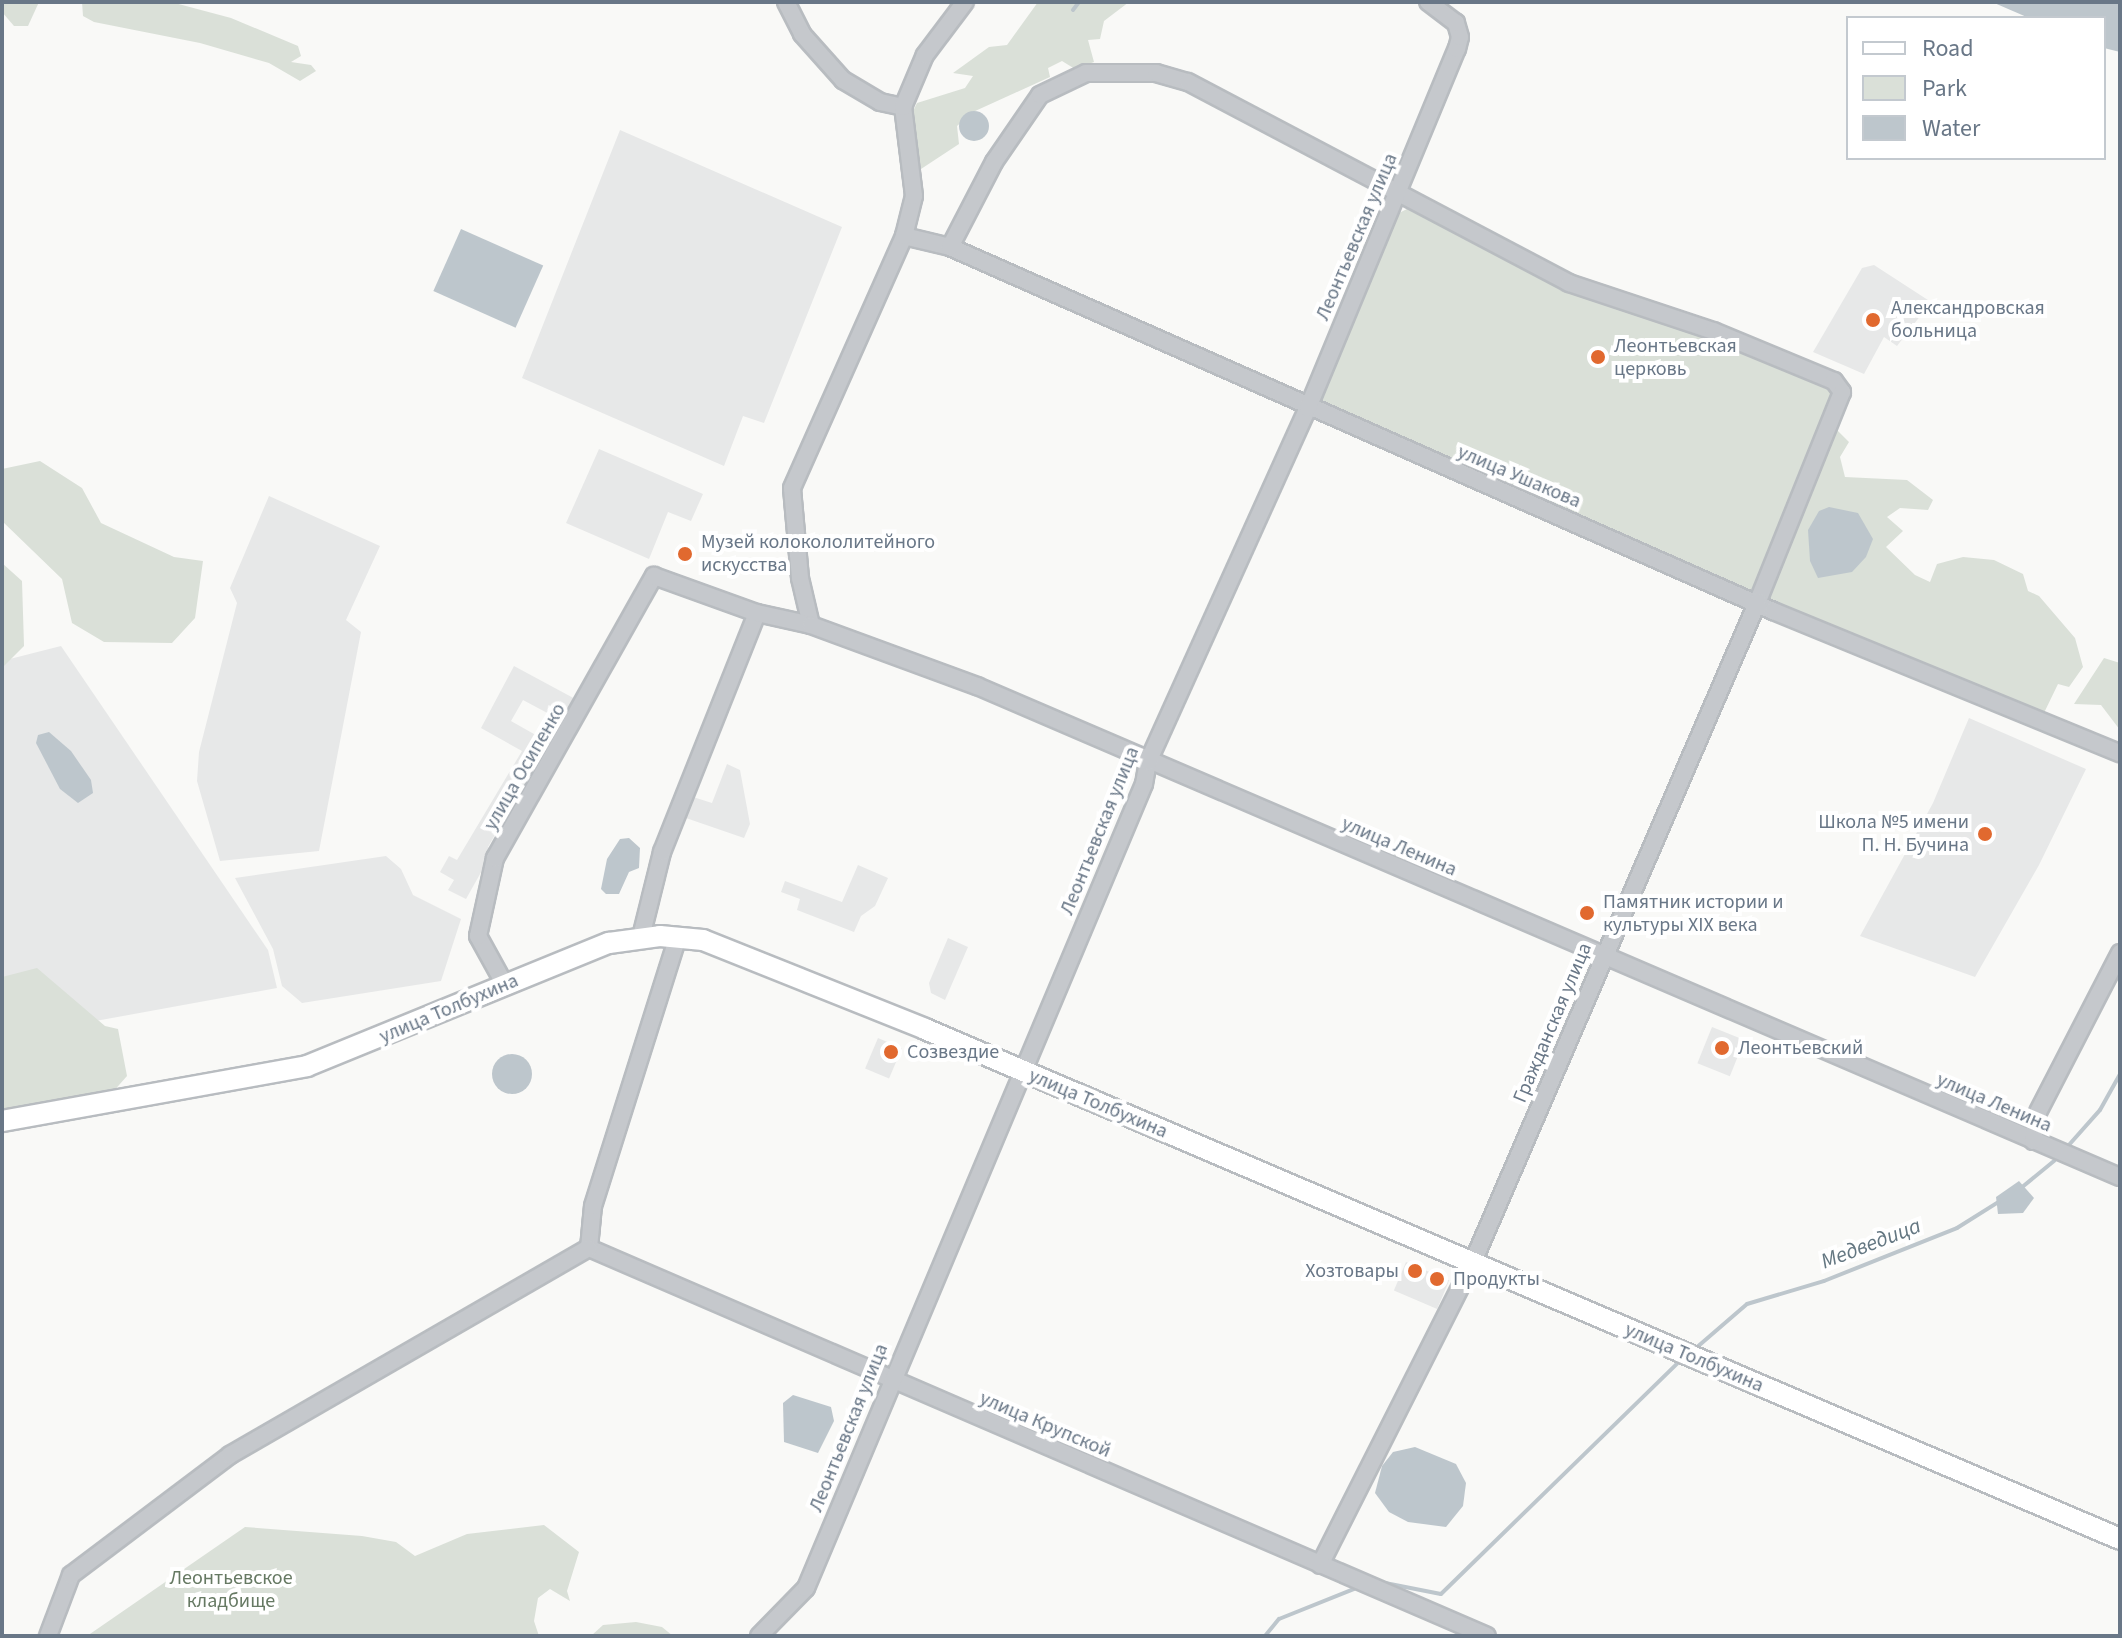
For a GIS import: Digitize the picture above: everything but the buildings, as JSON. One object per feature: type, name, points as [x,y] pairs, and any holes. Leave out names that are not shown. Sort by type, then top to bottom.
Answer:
[{"type":"main road","name":"улица Толбухина","points":[[2,1121],[307,1066],[609,943],[641,937],[678,937],[724,945],[2120,1539]]},
{"type":"street","points":[[786,2],[802,34],[843,80],[880,102],[903,107]]},
{"type":"street","points":[[811,625],[800,578],[792,488],[904,236],[914,196],[903,107],[925,55],[965,2]]},
{"type":"street","name":"Леонтьевская улица","points":[[759,1636],[806,1588],[891,1376],[1144,784],[1148,762],[1308,408],[1457,49],[1460,29],[1428,2]]},
{"type":"street","points":[[950,247],[994,162],[1034,102],[1065,80],[1110,69],[1188,82],[1397,192]]},
{"type":"street","name":"Гражданская улица","points":[[1320,1565],[1472,1264],[1842,399],[1834,381],[1713,331],[1569,283],[1397,192]]},
{"type":"street","name":"улица Ушакова","points":[[904,236],[950,247],[1308,408],[2115,751]]},
{"type":"street","name":"улица Ленина","points":[[654,576],[757,613],[811,625],[977,686],[2120,1177]]},
{"type":"street","name":"улица Осипенко","points":[[505,985],[478,936],[491,869],[654,576]]},
{"type":"street","points":[[641,937],[662,852],[757,613]]},
{"type":"street","points":[[2115,751],[2107,755],[2120,767]]},
{"type":"street","points":[[48,1636],[77,1568],[160,1512],[230,1455],[589,1248],[593,1206],[678,937]]},
{"type":"street","points":[[2033,1141],[2038,1112],[2120,953]]},
{"type":"street","name":"улица Крупской","points":[[589,1248],[666,1285],[891,1376],[1487,1636]]},
{"type":"shaded area","points":[[620,130],[842,227],[764,423],[743,416],[724,466],[522,378]]},
{"type":"shaded area","name":"Александровская больница","points":[[1874,265],[1931,302],[1897,346],[1884,337],[1864,374],[1813,352],[1862,268]]},
{"type":"shaded area","points":[[599,449],[703,494],[691,521],[668,512],[649,559],[566,523]]},
{"type":"shaded area","points":[[269,496],[380,546],[346,620],[361,632],[319,851],[220,861],[197,781],[199,752],[237,603],[230,588]]},
{"type":"shaded area","points":[[61,646],[268,950],[277,988],[2,1038],[2,661]]},
{"type":"shaded area","points":[[514,666],[579,701],[566,723],[523,700],[511,721],[548,742],[488,847],[493,851],[466,899],[448,890],[454,880],[440,872],[449,856],[457,860],[522,751],[481,728]]},
{"type":"shaded area","name":"Школа №5 имени П. Н. Бучина","points":[[1969,718],[2086,769],[2039,865],[1975,977],[1860,936],[1933,803]]},
{"type":"shaded area","points":[[727,764],[740,770],[750,824],[744,838],[683,817],[690,796],[712,803]]},
{"type":"shaded area","points":[[386,856],[401,869],[413,895],[461,919],[441,981],[302,1003],[282,986],[273,949],[235,878]]},
{"type":"shaded area","points":[[858,865],[888,878],[875,906],[861,916],[854,932],[797,910],[800,899],[781,892],[785,881],[842,902]]},
{"type":"shaded area","points":[[948,938],[968,947],[945,1000],[931,993],[929,983]]},
{"type":"shaded area","points":[[1712,1027],[1744,1040],[1730,1076],[1697,1063]]},
{"type":"shaded area","points":[[878,1038],[902,1048],[889,1079],[865,1068]]},
{"type":"shaded area","points":[[1406,1262],[1449,1280],[1437,1309],[1394,1291]]},
{"type":"green space","points":[[2,2],[39,2],[28,26],[14,26],[2,12]]},
{"type":"green space","points":[[82,2],[171,2],[231,18],[298,46],[301,56],[291,62],[311,65],[316,71],[300,81],[269,63],[200,43],[94,22],[83,16]]},
{"type":"green space","points":[[1038,2],[1129,2],[1104,21],[1100,39],[1088,40],[1094,62],[1075,69],[1062,61],[1048,68],[1050,77],[973,112],[957,126],[959,144],[921,169],[910,117],[917,103],[965,88],[973,76],[953,73],[989,47],[1007,45]]},
{"type":"green space","points":[[1409,208],[1830,388],[1834,397],[1754,592],[1322,409],[1315,395],[1395,215]]},
{"type":"green space","points":[[1835,428],[1849,442],[1840,457],[1845,477],[1907,480],[1933,500],[1928,510],[1900,508],[1887,517],[1903,531],[1886,547],[1915,575],[1930,582],[1937,564],[1963,557],[1994,560],[2023,574],[2028,591],[2039,596],[2075,638],[2083,667],[2069,687],[2058,684],[2043,715],[1765,598]]},
{"type":"green space","points":[[40,461],[82,488],[101,523],[174,557],[203,561],[195,618],[172,643],[104,642],[72,623],[62,579],[2,521],[2,469]]},
{"type":"green space","points":[[2,563],[22,581],[24,646],[2,668]]},
{"type":"green space","points":[[2104,658],[2120,663],[2120,730],[2101,705],[2074,704]]},
{"type":"green space","points":[[37,968],[105,1026],[118,1029],[127,1076],[112,1093],[2,1113],[2,977]]},
{"type":"green space","name":"Леонтьевское кладбище","points":[[544,1525],[579,1552],[567,1591],[570,1601],[550,1589],[538,1598],[534,1621],[539,1636],[87,1636],[245,1527],[362,1536],[396,1542],[415,1556],[467,1534]]},
{"type":"green space","points":[[636,1622],[662,1627],[673,1636],[591,1636],[603,1625]]},
{"type":"water","points":[[1992,2],[2120,2],[2120,52],[2106,48],[2106,16],[2024,16]]},
{"type":"water","points":[[974,111],[985,115],[989,126],[985,137],[974,141],[963,137],[959,126],[963,115]]},
{"type":"water","points":[[461,229],[543,266],[516,328],[433,291]]},
{"type":"water","points":[[1829,507],[1858,513],[1873,539],[1866,557],[1852,572],[1818,578],[1810,561],[1808,530],[1819,511]]},
{"type":"water","points":[[49,732],[71,751],[91,780],[93,793],[78,803],[60,789],[36,743],[38,735]]},
{"type":"water","points":[[629,838],[640,848],[639,868],[629,872],[619,894],[606,894],[601,889],[607,859],[620,839]]},
{"type":"water","points":[[512,1054],[526,1060],[532,1074],[526,1088],[512,1094],[498,1088],[492,1074],[498,1060]]},
{"type":"water","points":[[2019,1181],[2034,1198],[2023,1213],[1998,1214],[1996,1197]]},
{"type":"water","points":[[793,1395],[831,1407],[834,1421],[818,1453],[784,1442],[783,1403]]},
{"type":"water","points":[[1415,1447],[1456,1464],[1466,1483],[1463,1506],[1446,1527],[1408,1522],[1389,1512],[1375,1493],[1382,1466],[1393,1452]]},
{"type":"waterway","points":[[1073,10],[1079,2]]},
{"type":"waterway","name":"Медведица","points":[[2068,1146],[2100,1110],[2120,1074]]},
{"type":"waterway","name":"Медведица","points":[[2021,1188],[2054,1161]]},
{"type":"waterway","name":"Медведица","points":[[1696,1348],[1747,1304],[1824,1281],[1957,1228],[2000,1201]]},
{"type":"waterway","name":"Медведица","points":[[1380,1582],[1441,1594],[1678,1363]]},
{"type":"waterway","name":"Медведица","points":[[1265,1636],[1279,1619],[1354,1589]]},
{"type":"place","name":"Александровская больница","points":[[1873,320]]},
{"type":"place","name":"Леонтьевская церковь","points":[[1598,357]]},
{"type":"place","name":"Музей колокололитейного искусства","points":[[685,554]]},
{"type":"place","name":"Школа №5 имени П. Н. Бучина","points":[[1985,834]]},
{"type":"place","name":"Памятник истории и культуры XIX века","points":[[1587,913]]},
{"type":"place","name":"Леонтьевский","points":[[1722,1048]]},
{"type":"place","name":"Созвездие","points":[[891,1052]]},
{"type":"place","name":"Хозтовары","points":[[1415,1271]]},
{"type":"place","name":"Продукты","points":[[1437,1279]]}]
